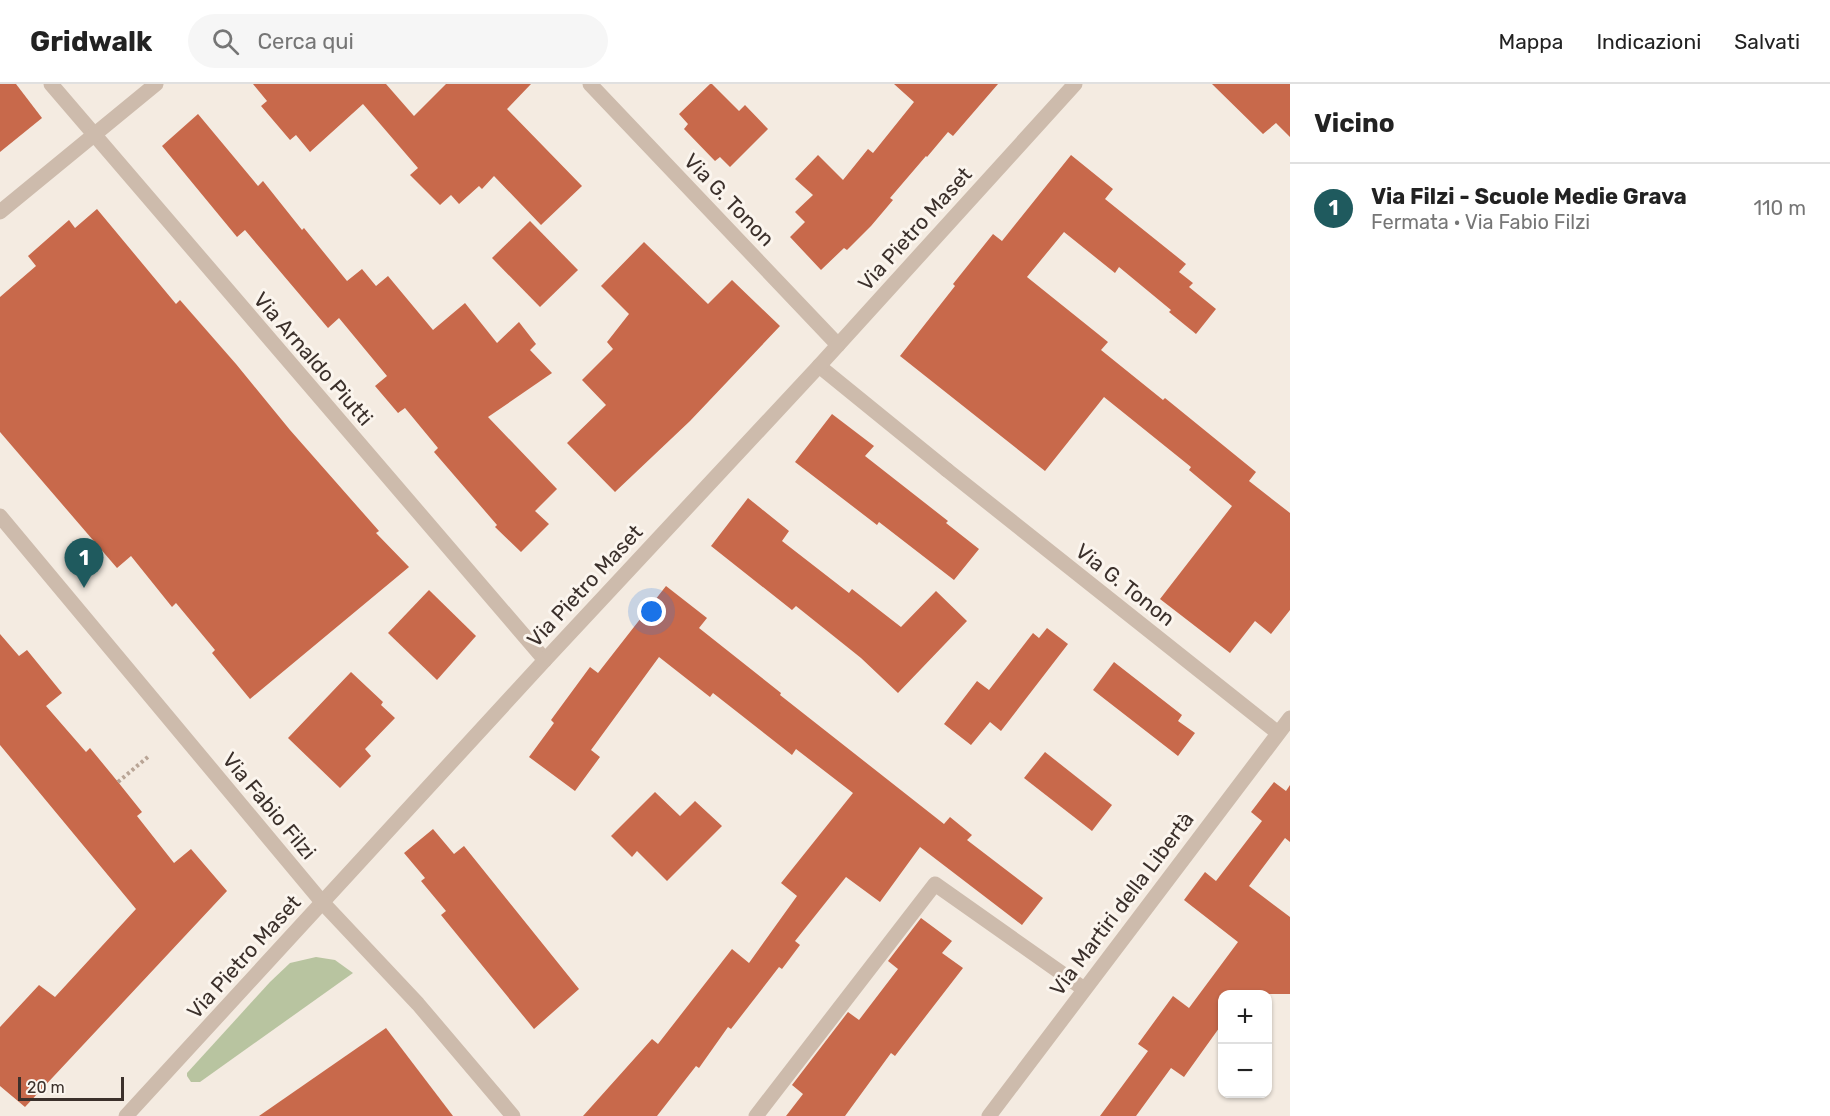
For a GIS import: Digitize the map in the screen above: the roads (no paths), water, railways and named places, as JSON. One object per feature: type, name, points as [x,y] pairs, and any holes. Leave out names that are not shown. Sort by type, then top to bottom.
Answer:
[{"type":"street","name":"Via Arnaldo Piutti","points":[[51,84],[544,660]]},
{"type":"street","points":[[0,212],[156,84]]},
{"type":"street","name":"Via G. Tonon","points":[[590,84],[838,345]]},
{"type":"street","name":"Via Pietro Maset","points":[[126,1116],[544,660],[819,366],[1075,84]]},
{"type":"street","name":"Via G. Tonon","points":[[819,366],[1278,734]]},
{"type":"street","name":"Via Fabio Filzi","points":[[0,516],[322,902],[418,1004],[513,1116]]},
{"type":"street","name":"Via Martiri della Libertà","points":[[989,1116],[1290,718]]},
{"type":"street","points":[[756,1116],[935,884],[1084,989]]},
{"type":"place","name":"Via Filzi - Scuole Medie Grava","points":[[84,588]]}]
